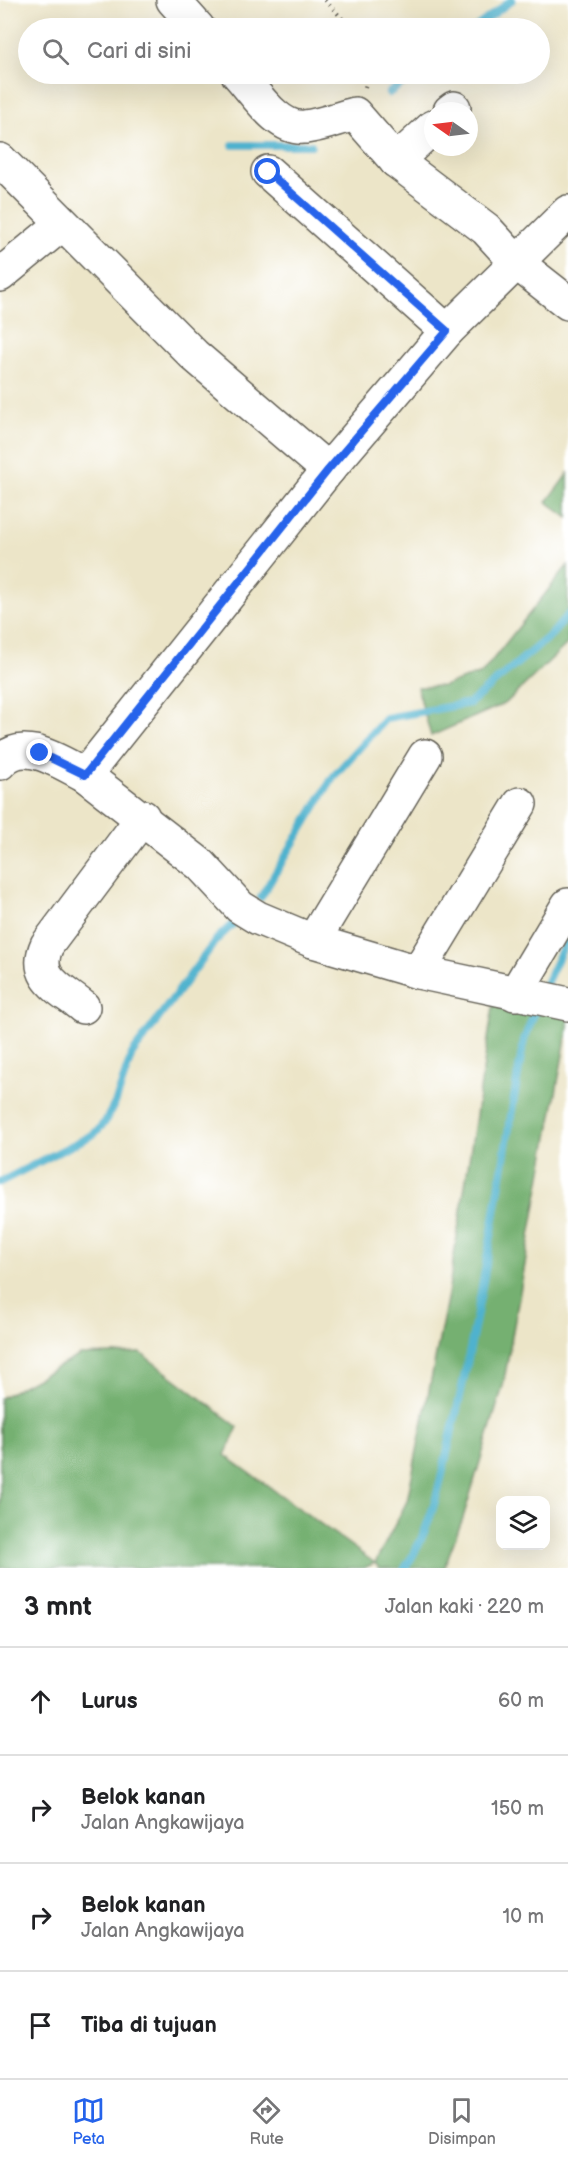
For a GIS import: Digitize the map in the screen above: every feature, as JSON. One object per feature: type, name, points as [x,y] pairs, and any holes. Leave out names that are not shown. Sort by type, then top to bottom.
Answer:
[{"type":"street","points":[[172,0],[189,18]]},
{"type":"street","points":[[247,84],[272,111],[293,126],[303,128],[355,114],[396,161],[486,229],[517,263],[568,303]]},
{"type":"street","points":[[396,161],[424,135]]},
{"type":"street","points":[[0,160],[194,355],[328,470]]},
{"type":"street","points":[[268,172],[447,331]]},
{"type":"street","points":[[85,775],[328,470],[447,331],[568,212]]},
{"type":"street","points":[[0,275],[62,224]]},
{"type":"street","points":[[0,763],[12,753],[28,751],[40,753],[85,775],[143,817],[201,865],[240,907],[258,918],[313,941],[418,972],[564,1004]]},
{"type":"street","points":[[313,941],[425,756]]},
{"type":"street","points":[[418,972],[520,804]]},
{"type":"street","points":[[83,1007],[48,979],[42,970],[41,958],[47,945],[143,817]]},
{"type":"street","points":[[519,995],[568,905]]},
{"type":"path","points":[[325,0],[342,18]]},
{"type":"green space","points":[[568,473],[568,518],[547,502]]},
{"type":"green space","points":[[568,565],[568,643],[506,703],[431,736],[417,687],[443,686],[482,673]]},
{"type":"green space","points":[[494,1000],[568,1017],[503,1386],[463,1518],[444,1568],[379,1568],[375,1563],[407,1501],[448,1294]]},
{"type":"green space","points":[[141,1353],[238,1427],[225,1455],[375,1563],[364,1568],[0,1568],[0,1398],[80,1355]]},
{"type":"waterway","points":[[488,18],[512,0]]},
{"type":"waterway","points":[[389,93],[401,84]]},
{"type":"waterway","points":[[233,145],[311,145]]},
{"type":"waterway","points":[[261,897],[333,777],[386,718],[470,703],[552,634],[568,615]]},
{"type":"waterway","points":[[0,1182],[94,1134],[105,1122],[116,1101],[132,1054],[217,939],[238,919]]},
{"type":"waterway","points":[[542,992],[568,937]]},
{"type":"waterway","points":[[405,1568],[423,1536],[444,1466],[482,1285],[524,1040],[537,1006]]},
{"type":"route","points":[[40,753],[85,775],[328,470],[447,331],[268,172]]}]
